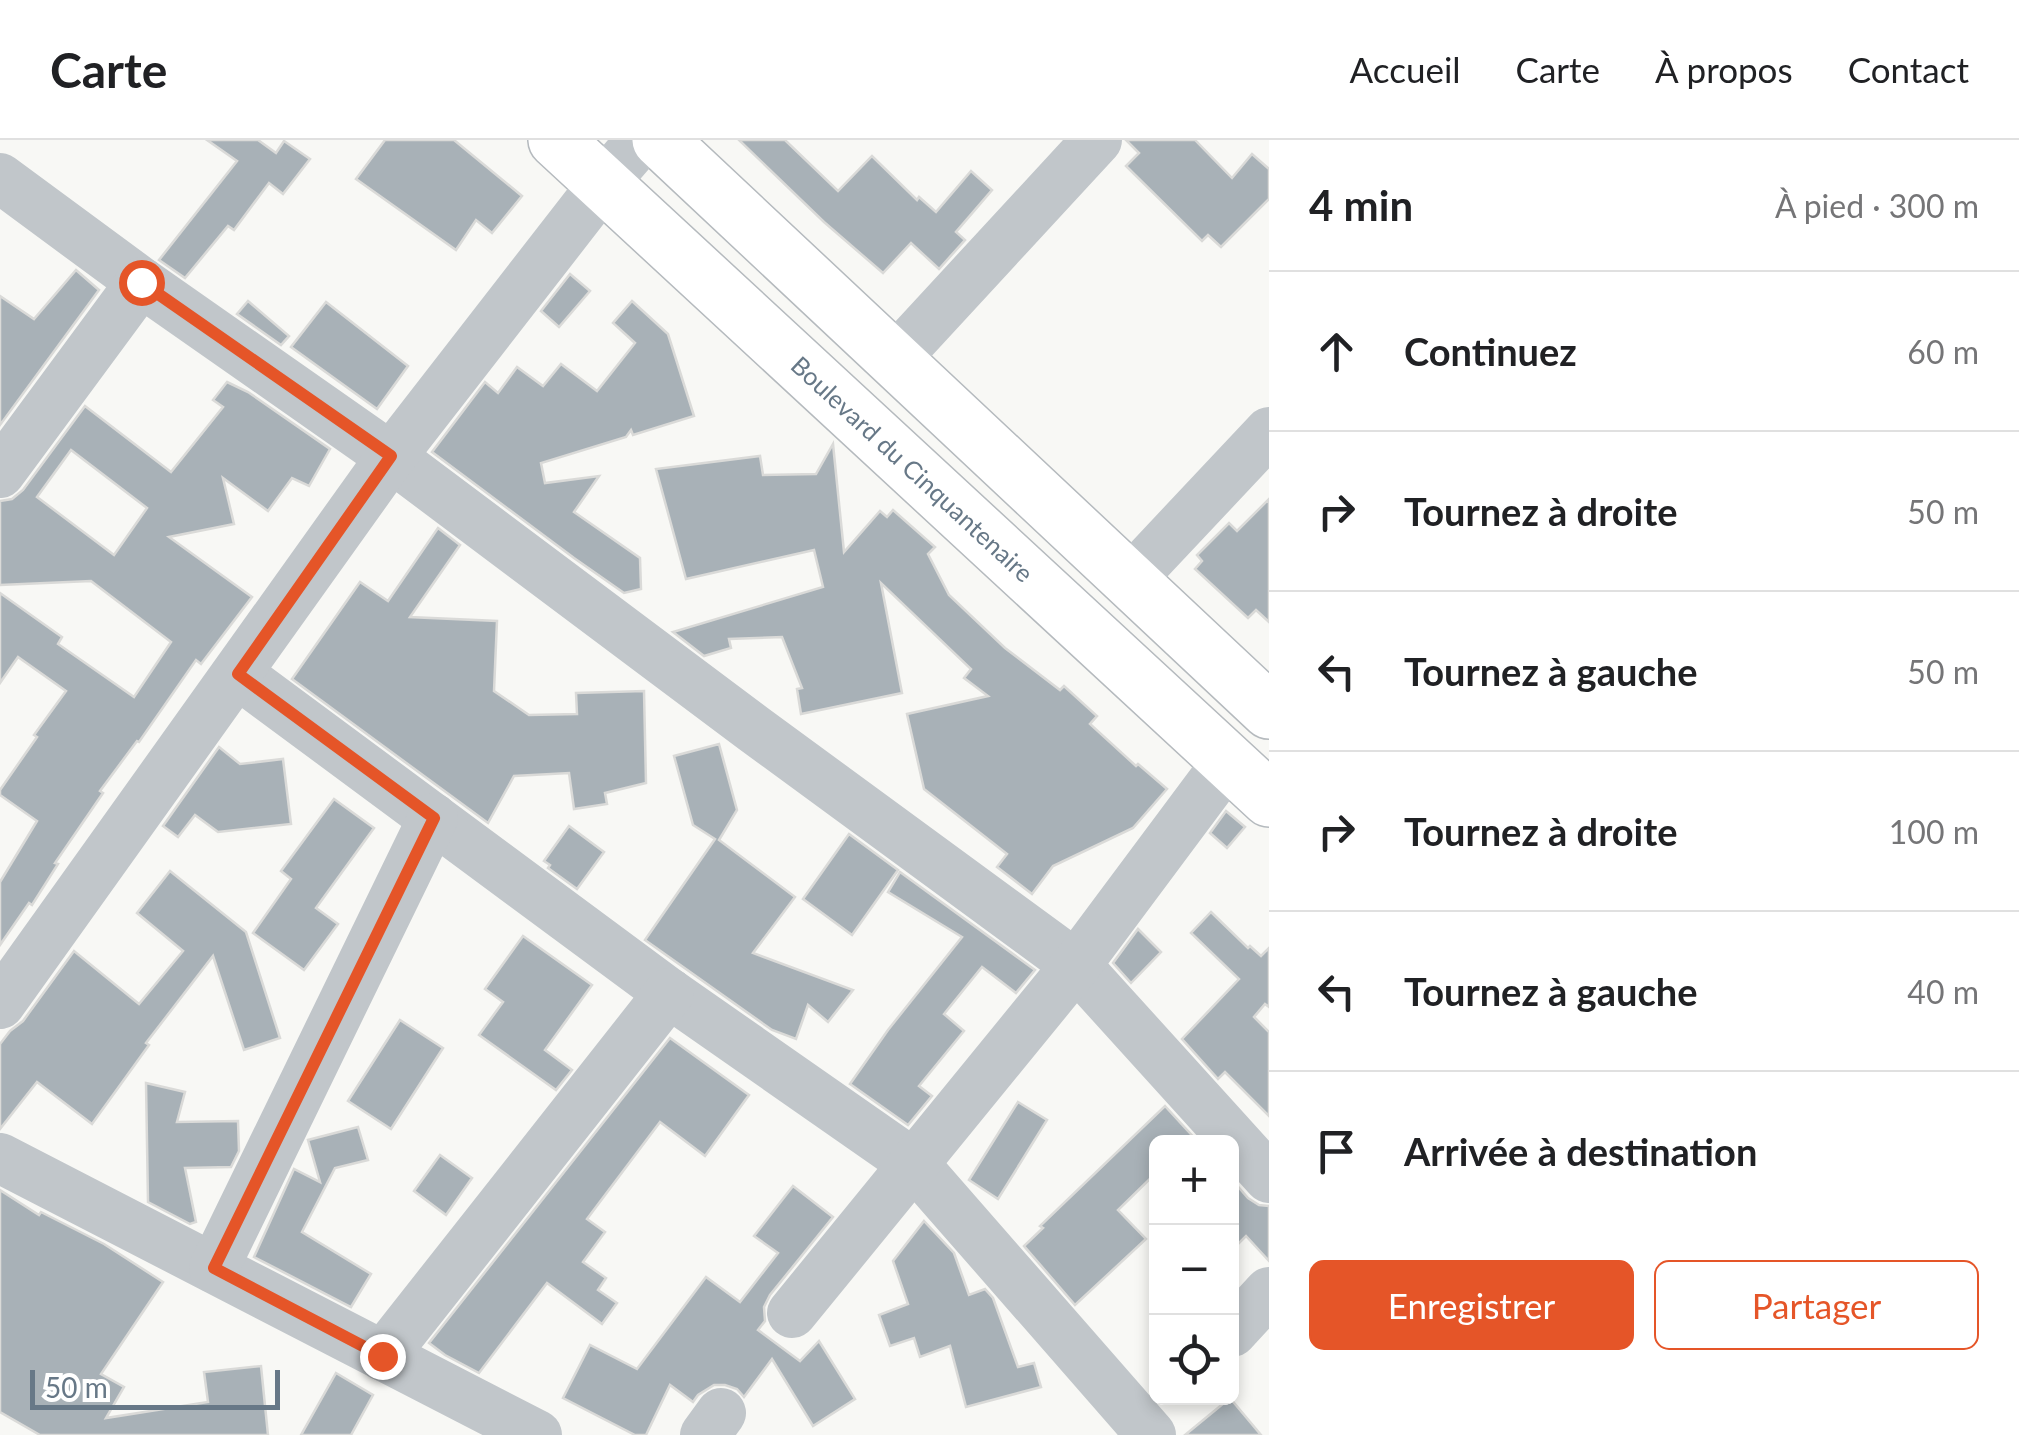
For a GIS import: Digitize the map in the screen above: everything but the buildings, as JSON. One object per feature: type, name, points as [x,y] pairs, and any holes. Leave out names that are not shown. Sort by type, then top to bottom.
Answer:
[{"type":"main road","name":"Boulevard du Cinquantenaire","points":[[556,140],[1269,799]]},
{"type":"main road","points":[[660,140],[1269,711]]},
{"type":"street","points":[[0,1004],[391,456],[641,140]]},
{"type":"street","points":[[894,360],[1097,140]]},
{"type":"street","points":[[0,178],[141,282],[391,456],[1076,965],[1269,1178]]},
{"type":"street","points":[[0,473],[141,282]]},
{"type":"street","points":[[1129,582],[1269,432]]},
{"type":"street","points":[[238,674],[669,993],[914,1164],[1155,1420]]},
{"type":"street","points":[[792,1313],[1076,965],[1228,761]]},
{"type":"street","points":[[214,1268],[434,818]]},
{"type":"street","points":[[382,1356],[669,993]]},
{"type":"street","points":[[0,1158],[537,1435]]},
{"type":"street","points":[[1239,1324],[1269,1292]]},
{"type":"route","points":[[141,282],[391,456],[238,674],[434,818],[214,1268],[382,1356]]}]
